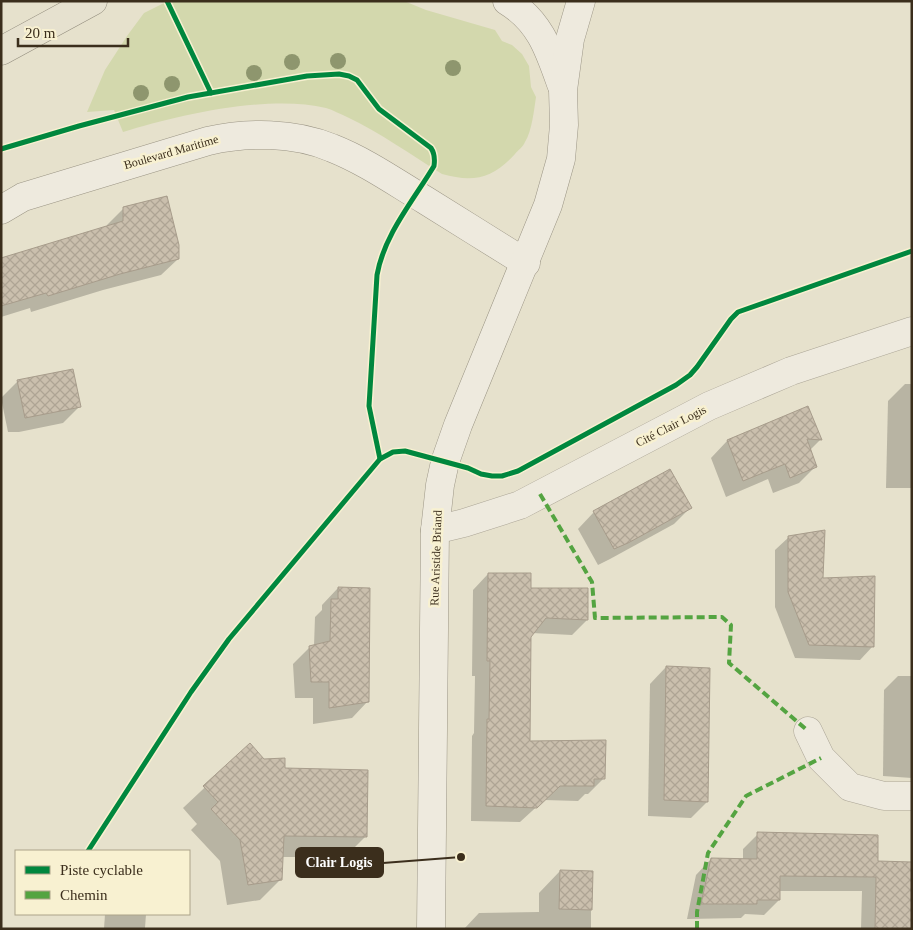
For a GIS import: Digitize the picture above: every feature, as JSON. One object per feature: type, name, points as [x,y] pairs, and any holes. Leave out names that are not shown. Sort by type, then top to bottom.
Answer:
[{"type":"main road","points":[[1,52],[92,1]]},
{"type":"street","name":"Rue Aristide Briand","points":[[507,1],[522,12],[537,27],[548,46],[563,90]]},
{"type":"street","name":"Rue Aristide Briand","points":[[431,929],[435,530],[440,486],[445,462],[458,425],[526,263],[548,205],[560,159],[564,125],[563,90],[570,39],[581,1]]},
{"type":"street","name":"Boulevard Maritime","points":[[1,210],[23,197],[208,141],[231,136],[273,136],[304,140],[331,147],[360,161],[526,263]]},
{"type":"street","name":"Cité Clair Logis","points":[[435,530],[520,505],[709,406],[791,371],[912,331]]},
{"type":"street","points":[[808,731],[821,758],[850,787],[884,796],[912,796]]},
{"type":"green space","points":[[168,1],[404,1],[426,10],[495,30],[502,41],[512,45],[522,54],[529,66],[531,87],[536,97],[529,132],[522,147],[499,169],[482,176],[464,178],[442,174],[360,123],[326,108],[303,104],[278,103],[224,108],[170,119],[123,132],[114,110],[87,112],[105,70],[127,36],[144,13]]},
{"type":"building","points":[[167,196],[179,245],[179,259],[120,274],[48,296],[46,293],[1,306],[1,258],[123,221],[123,207]]},
{"type":"building","points":[[73,369],[81,407],[25,418],[17,380]]},
{"type":"building","points":[[808,406],[822,440],[807,439],[817,467],[790,478],[785,464],[743,481],[727,440]]},
{"type":"building","points":[[670,469],[692,508],[614,549],[593,511]]},
{"type":"building","points":[[825,530],[823,578],[875,576],[874,647],[809,645],[788,592],[788,536]]},
{"type":"building","points":[[488,573],[531,573],[531,588],[588,588],[588,620],[546,618],[531,637],[530,741],[606,740],[605,779],[594,779],[594,786],[560,786],[537,808],[486,806],[490,661],[487,661]]},
{"type":"building","points":[[338,587],[370,588],[369,702],[329,708],[329,682],[311,682],[309,646],[330,641],[331,599],[338,599]]},
{"type":"building","points":[[666,666],[710,668],[708,802],[664,800]]},
{"type":"building","points":[[250,743],[264,759],[285,758],[285,768],[368,770],[367,837],[284,836],[282,880],[248,885],[240,840],[211,809],[218,802],[203,786]]},
{"type":"building","points":[[757,832],[878,835],[878,861],[912,862],[912,929],[875,929],[876,877],[780,876],[780,900],[757,900],[757,904],[701,904],[711,858],[757,859]]},
{"type":"building","points":[[560,870],[593,871],[592,910],[559,909]]},
{"type":"marked path","points":[[540,494],[592,582],[595,618],[722,617],[731,625],[729,663],[808,731]]},
{"type":"marked path","points":[[697,929],[697,912],[708,853],[746,796],[821,758]]},
{"type":"cycle path","points":[[167,1],[211,93]]},
{"type":"cycle path","points":[[1,149],[188,97],[307,76],[339,74],[357,80],[379,109],[431,148],[435,159],[434,166],[393,232],[386,246],[377,275],[369,406],[380,459]]},
{"type":"cycle path","points":[[89,850],[191,692],[229,639],[380,459],[393,452],[405,451],[492,476],[502,476],[518,471],[676,385],[690,375],[738,312],[912,251]]},
{"type":"place","name":"Clair Logis","points":[[461,857]]}]
